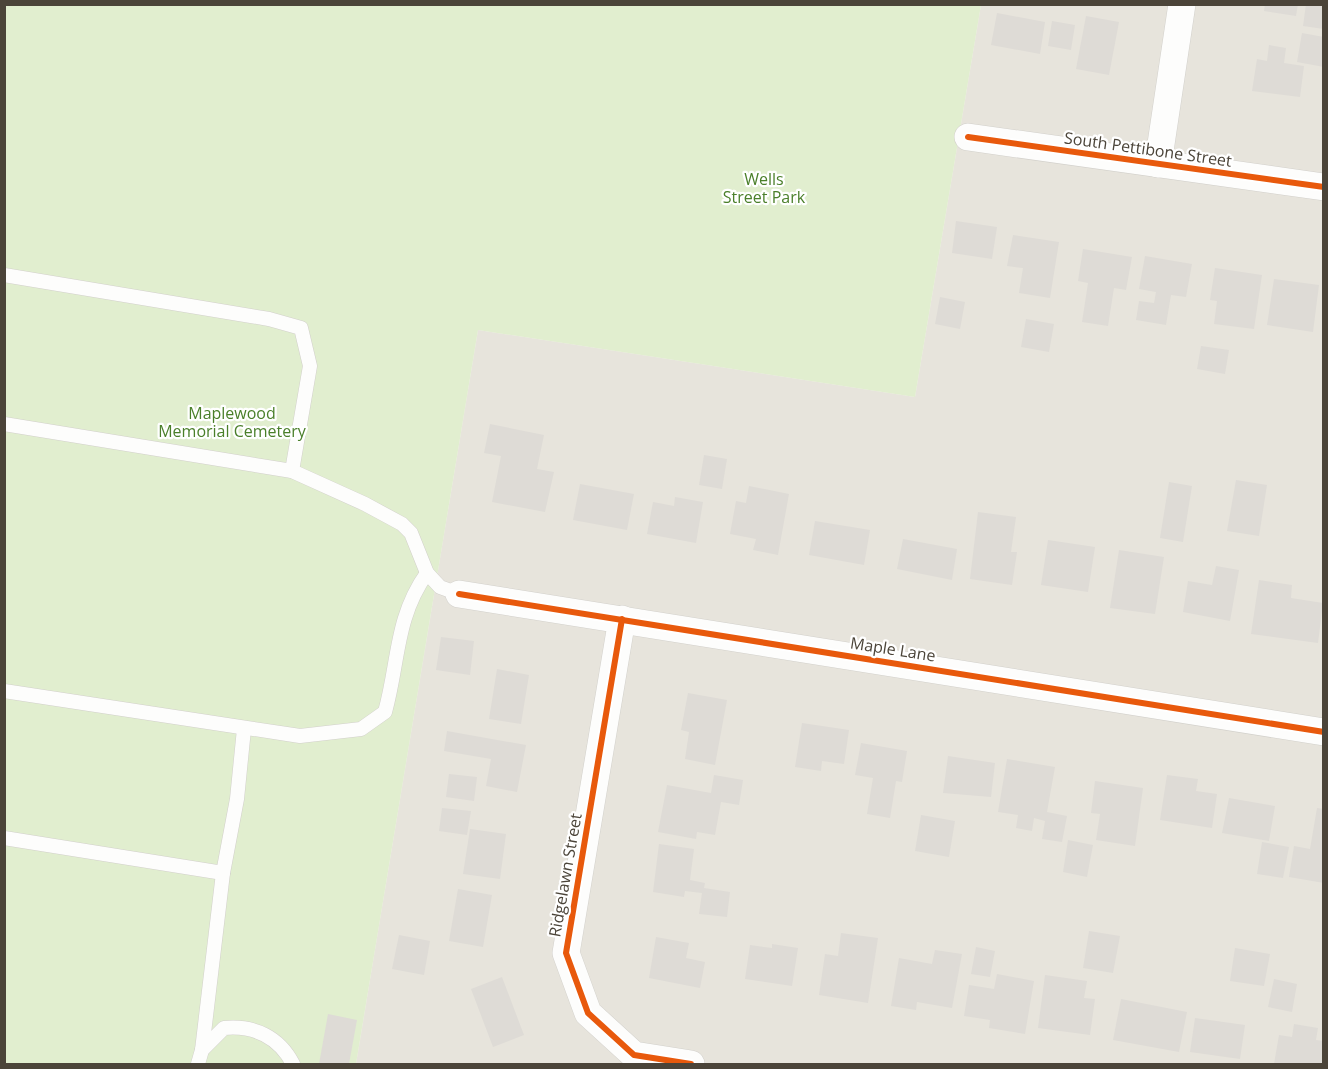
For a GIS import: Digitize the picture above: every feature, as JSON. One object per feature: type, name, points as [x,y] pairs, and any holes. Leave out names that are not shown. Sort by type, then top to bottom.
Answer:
[{"type":"street","points":[[1158,164],[1182,4]]},
{"type":"street","name":"South Pettibone Street","points":[[968,137],[1323,187]]},
{"type":"street","name":"Maple Lane","points":[[459,594],[1323,732]]},
{"type":"street","name":"Ridgelawn Street","points":[[622,619],[566,953],[588,1013],[634,1055],[691,1065]]},
{"type":"lane","points":[[4,274],[269,319],[301,328],[310,366],[292,471]]},
{"type":"lane","points":[[4,424],[292,471],[365,504],[402,524],[411,533],[427,573],[440,587],[459,594]]},
{"type":"lane","points":[[4,691],[300,736],[342,733],[375,722],[385,712],[400,627],[407,606],[427,573]]},
{"type":"lane","points":[[198,1065],[202,1050],[223,873],[237,799],[244,729]]},
{"type":"lane","points":[[4,838],[223,873]]},
{"type":"lane","points":[[202,1050],[224,1028],[253,1029],[286,1050],[293,1065]]},
{"type":"shaded area","points":[[981,5],[1323,5],[1323,1064],[356,1064],[478,330],[915,397]]},
{"type":"green space","points":[[5,5],[981,5],[915,397],[478,330],[356,1064],[5,1064]]},
{"type":"building","points":[[1265,4],[1298,4],[1296,16],[1264,11]]},
{"type":"building","points":[[1306,4],[1324,4],[1324,29],[1303,26]]},
{"type":"building","points":[[997,13],[1045,22],[1040,54],[991,45]]},
{"type":"building","points":[[1086,16],[1119,22],[1109,75],[1076,69]]},
{"type":"building","points":[[1052,21],[1075,25],[1071,50],[1048,46]]},
{"type":"building","points":[[1302,33],[1324,37],[1324,67],[1297,62]]},
{"type":"building","points":[[1269,45],[1286,48],[1284,63],[1304,66],[1300,97],[1252,91],[1257,59],[1267,61]]},
{"type":"building","points":[[956,221],[997,227],[992,259],[952,253]]},
{"type":"building","points":[[1013,235],[1059,242],[1050,298],[1019,293],[1023,268],[1007,266]]},
{"type":"building","points":[[1083,249],[1132,257],[1126,290],[1114,288],[1108,326],[1082,322],[1088,283],[1078,281]]},
{"type":"building","points":[[1145,256],[1192,264],[1186,297],[1171,295],[1166,325],[1136,320],[1139,301],[1154,303],[1156,292],[1139,289]]},
{"type":"building","points":[[1215,268],[1262,275],[1254,329],[1214,324],[1217,301],[1210,300]]},
{"type":"building","points":[[1274,279],[1319,285],[1313,332],[1267,325]]},
{"type":"building","points":[[940,297],[965,302],[960,329],[935,324]]},
{"type":"building","points":[[1026,319],[1054,324],[1049,352],[1021,347]]},
{"type":"building","points":[[1201,346],[1229,350],[1225,374],[1197,369]]},
{"type":"building","points":[[490,424],[544,435],[537,469],[554,472],[545,512],[492,502],[501,456],[484,453]]},
{"type":"building","points":[[704,455],[727,459],[722,489],[699,485]]},
{"type":"building","points":[[1236,480],[1267,485],[1259,536],[1227,531]]},
{"type":"building","points":[[1169,482],[1192,486],[1183,542],[1160,538]]},
{"type":"building","points":[[580,484],[634,494],[627,530],[573,520]]},
{"type":"building","points":[[749,486],[789,494],[778,555],[753,550],[756,539],[730,534],[736,501],[746,503]]},
{"type":"building","points":[[675,497],[703,502],[696,543],[647,534],[653,502],[674,506]]},
{"type":"building","points":[[978,512],[1016,517],[1011,552],[1017,552],[1012,585],[970,579]]},
{"type":"building","points":[[815,521],[870,530],[864,565],[809,555]]},
{"type":"building","points":[[903,539],[957,549],[952,580],[897,569]]},
{"type":"building","points":[[1048,540],[1095,547],[1088,592],[1041,585]]},
{"type":"building","points":[[1119,550],[1164,557],[1155,614],[1110,608]]},
{"type":"building","points":[[1216,566],[1239,570],[1230,621],[1183,612],[1188,581],[1212,585]]},
{"type":"building","points":[[1259,580],[1292,585],[1291,598],[1323,603],[1318,643],[1251,634]]},
{"type":"building","points":[[441,637],[474,641],[470,675],[436,670]]},
{"type":"building","points":[[497,669],[529,675],[521,724],[489,719]]},
{"type":"building","points":[[688,693],[727,700],[715,765],[685,759],[689,732],[681,730]]},
{"type":"building","points":[[802,723],[849,730],[844,764],[822,761],[821,771],[795,767]]},
{"type":"building","points":[[447,731],[526,745],[517,792],[486,786],[491,759],[444,751]]},
{"type":"building","points":[[861,743],[907,751],[902,782],[896,781],[890,818],[867,814],[873,778],[855,775]]},
{"type":"building","points":[[948,756],[995,763],[991,797],[943,793]]},
{"type":"building","points":[[1007,759],[1055,767],[1047,812],[1067,816],[1062,842],[1042,839],[1045,821],[1034,818],[1032,831],[1016,828],[1018,815],[998,812]]},
{"type":"building","points":[[449,774],[477,777],[474,801],[446,797]]},
{"type":"building","points":[[714,775],[743,780],[739,805],[721,802],[715,835],[697,832],[696,839],[658,832],[667,785],[711,793]]},
{"type":"building","points":[[1167,775],[1198,779],[1196,791],[1217,794],[1212,828],[1160,820]]},
{"type":"building","points":[[1095,781],[1143,788],[1135,846],[1096,840],[1100,814],[1091,813]]},
{"type":"building","points":[[1229,798],[1275,806],[1269,841],[1222,833]]},
{"type":"building","points":[[442,808],[471,811],[467,835],[439,831]]},
{"type":"building","points":[[1317,808],[1324,809],[1324,883],[1289,877],[1294,846],[1310,849]]},
{"type":"building","points":[[921,815],[955,821],[949,857],[915,851]]},
{"type":"building","points":[[470,829],[506,834],[500,879],[463,874]]},
{"type":"building","points":[[1068,840],[1093,845],[1087,877],[1063,872]]},
{"type":"building","points":[[1262,842],[1289,847],[1283,878],[1257,874]]},
{"type":"building","points":[[659,844],[694,849],[690,880],[705,883],[704,888],[730,892],[727,917],[699,914],[702,893],[685,891],[684,897],[653,892]]},
{"type":"building","points":[[458,889],[492,895],[483,947],[449,941]]},
{"type":"building","points":[[1089,931],[1120,936],[1113,973],[1083,968]]},
{"type":"building","points":[[841,933],[878,938],[868,1003],[819,995],[825,954],[838,956]]},
{"type":"building","points":[[399,935],[430,941],[424,975],[392,969]]},
{"type":"building","points":[[656,937],[689,943],[686,958],[705,962],[700,988],[649,978]]},
{"type":"building","points":[[772,944],[798,948],[792,986],[745,979],[750,945],[772,948]]},
{"type":"building","points":[[976,947],[995,951],[990,977],[971,974]]},
{"type":"building","points":[[1235,948],[1270,954],[1264,986],[1230,981]]},
{"type":"building","points":[[935,950],[962,954],[952,1008],[917,1002],[916,1010],[891,1006],[899,958],[932,964]]},
{"type":"building","points":[[997,974],[1034,981],[1025,1034],[989,1028],[990,1020],[964,1016],[969,985],[994,989]]},
{"type":"building","points":[[1045,975],[1087,981],[1084,998],[1095,999],[1090,1035],[1038,1028]]},
{"type":"building","points":[[502,977],[524,1035],[493,1047],[471,989]]},
{"type":"building","points":[[1274,979],[1297,984],[1292,1012],[1268,1007]]},
{"type":"building","points":[[1121,999],[1187,1012],[1179,1052],[1113,1040]]},
{"type":"building","points":[[328,1014],[357,1020],[349,1064],[319,1064]]},
{"type":"building","points":[[1195,1018],[1245,1025],[1240,1059],[1190,1052]]},
{"type":"building","points":[[1294,1024],[1318,1028],[1316,1040],[1324,1041],[1324,1064],[1274,1064],[1279,1035],[1292,1037]]},
{"type":"cycle path","points":[[968,137],[1324,187]]},
{"type":"cycle path","points":[[459,594],[1324,732]]},
{"type":"cycle path","points":[[622,619],[566,953],[588,1013],[634,1055],[691,1064]]},
{"type":"park label","name":"Wells Street Park","points":[[764,188]]},
{"type":"park label","name":"Maplewood Memorial Cemetery","points":[[232,422]]}]
